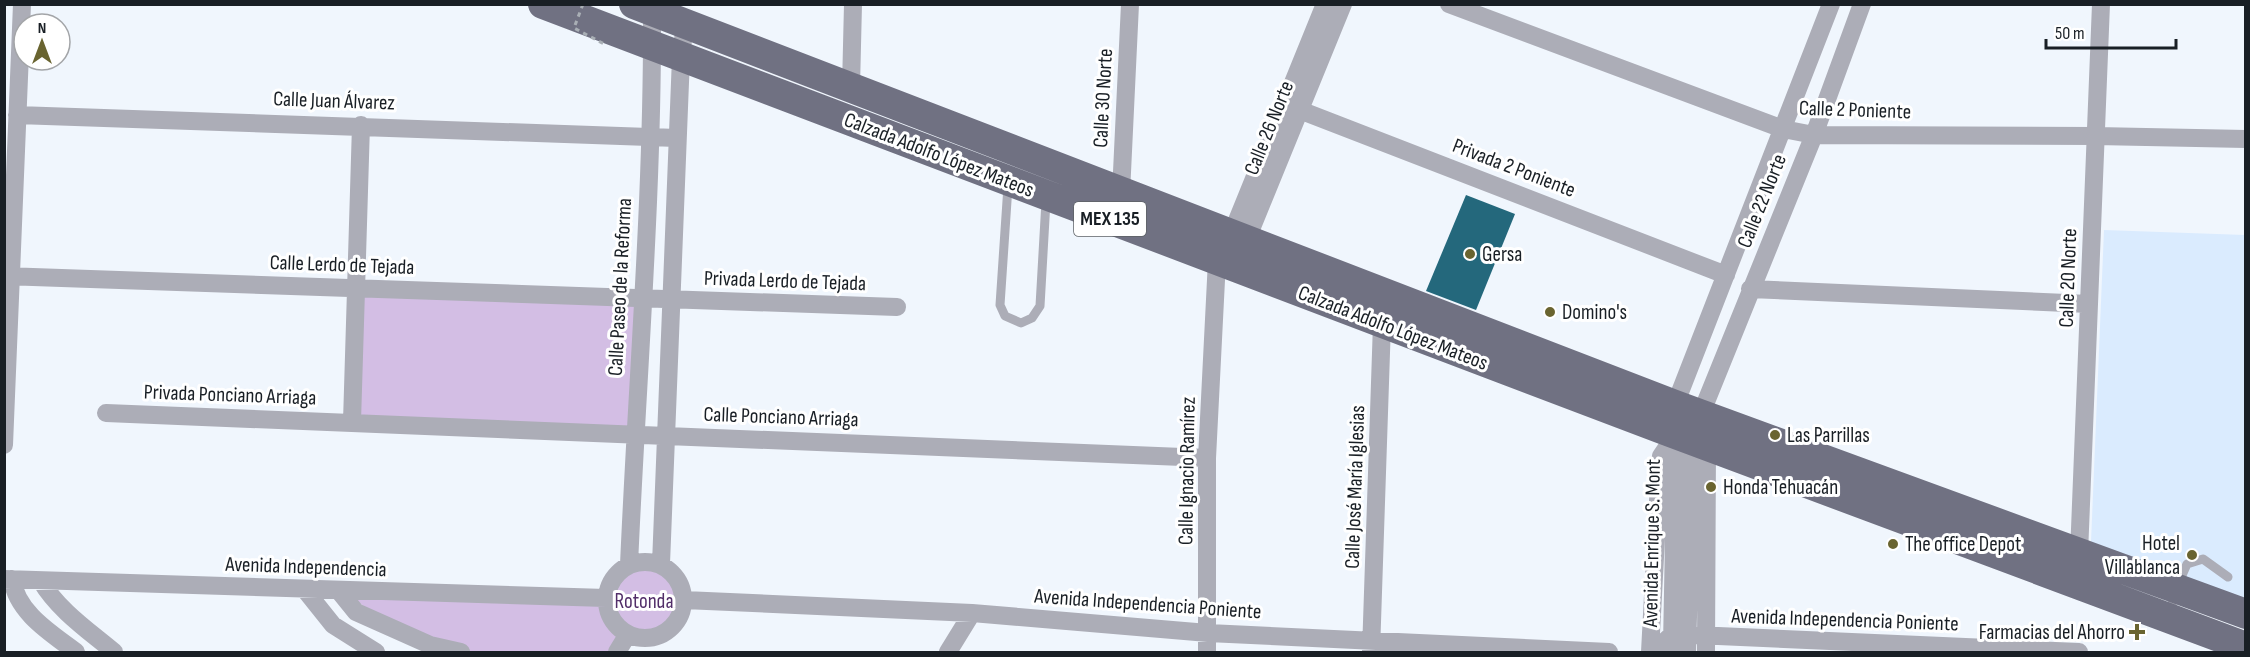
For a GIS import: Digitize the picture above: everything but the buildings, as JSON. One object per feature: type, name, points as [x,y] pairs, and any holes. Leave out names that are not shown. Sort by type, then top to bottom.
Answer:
[{"type":"main road","name":"Calzada Adolfo López Mateos","points":[[543,4],[1047,195],[1222,272],[2079,554],[2246,614]]},
{"type":"main road","name":"Calzada Adolfo López Mateos","points":[[646,7],[1121,193],[1240,236],[1691,428],[2246,647]]},
{"type":"street","points":[[4,445],[8,276],[22,4]]},
{"type":"street","points":[[851,87],[853,4]]},
{"type":"street","name":"Calle 30 Norte","points":[[1121,193],[1130,4]]},
{"type":"street","name":"Calle 26 Norte","points":[[1293,107],[1325,4]]},
{"type":"street","name":"Calle 26 Norte","points":[[1222,272],[1240,236],[1293,107],[1343,4]]},
{"type":"street","name":"Calle 2 Poniente","points":[[1449,4],[1783,129],[1814,135],[2246,139]]},
{"type":"street","name":"Calle 22 Norte","points":[[1691,428],[1726,275],[1831,4]]},
{"type":"street","name":"Calle 22 Norte","points":[[1691,428],[1814,135],[1862,4]]},
{"type":"street","name":"Calle 20 Norte","points":[[2079,554],[2101,4]]},
{"type":"street","name":"Calle Paseo de la Reforma","points":[[628,564],[650,136],[652,46],[646,7]]},
{"type":"street","points":[[661,564],[677,138],[684,23]]},
{"type":"street","name":"Privada 2 Poniente","points":[[1293,107],[1726,275]]},
{"type":"street","name":"Calle Juan Álvarez","points":[[16,114],[677,138]]},
{"type":"street","points":[[352,422],[361,125]]},
{"type":"street","name":"Calle Ignacio Ramírez","points":[[1207,652],[1207,458],[1222,272]]},
{"type":"street","name":"Calle Lerdo de Tejada","points":[[8,276],[671,300]]},
{"type":"street","points":[[1750,289],[2090,304]]},
{"type":"street","name":"Privada Lerdo de Tejada","points":[[671,300],[897,307]]},
{"type":"street","name":"Calle José María Iglesias","points":[[1371,646],[1382,323]]},
{"type":"street","name":"Privada Ponciano Arriaga","points":[[106,413],[352,422]]},
{"type":"street","name":"Calle Ponciano Arriaga","points":[[352,422],[1207,458]]},
{"type":"street","points":[[1691,428],[1707,645]]},
{"type":"street","points":[[1680,644],[1651,652],[1661,456],[1691,428]]},
{"type":"street","name":"Avenida Enrique S. Mont","points":[[1680,644],[1691,428]]},
{"type":"street","points":[[645,561],[661,564],[678,579],[684,600],[679,619],[666,633],[647,639],[628,634],[612,619],[606,598],[613,578],[628,564],[645,561]]},
{"type":"street","points":[[8,579],[25,609],[76,652]]},
{"type":"street","name":"Avenida Independencia","points":[[8,579],[606,598]]},
{"type":"street","points":[[42,581],[50,595],[63,609],[114,652]]},
{"type":"street","points":[[305,590],[333,625],[376,652]]},
{"type":"street","points":[[339,591],[356,612],[430,645],[461,652]]},
{"type":"street","name":"Avenida Independencia Poniente","points":[[684,600],[972,613],[1371,646],[1609,652]]},
{"type":"street","points":[[948,652],[972,613]]},
{"type":"street","points":[[617,652],[628,634]]},
{"type":"street","name":"Avenida Independencia Poniente","points":[[1680,644],[2079,652]]},
{"type":"lane","points":[[1009,181],[1000,305],[1005,316],[1021,323],[1032,318],[1040,306],[1047,195]]},
{"type":"lane","points":[[2168,618],[2176,589],[2187,564],[2203,559],[2228,577]]},
{"type":"path","points":[[583,4],[574,28],[606,45]]},
{"type":"shaded area","points":[[2104,230],[2245,235],[2245,599],[2091,542]]},
{"type":"green space","points":[[357,287],[643,300],[635,433],[352,422]]},
{"type":"green space","name":"Rotonda","points":[[645,564],[665,570],[675,580],[681,600],[675,620],[665,630],[645,636],[625,630],[615,620],[609,600],[615,580],[625,570]]},
{"type":"green space","points":[[348,595],[604,599],[611,623],[624,637],[614,652],[507,654],[471,652],[421,639],[376,614]]},
{"type":"place","name":"Gersa","points":[[1470,254]]},
{"type":"place","name":"Domino's","points":[[1550,312]]},
{"type":"place","name":"Las Parrillas","points":[[1775,435]]},
{"type":"place","name":"Honda Tehuacán","points":[[1711,487]]},
{"type":"place","name":"The office Depot","points":[[1893,544]]},
{"type":"place","name":"Hotel Villablanca","points":[[2192,555]]},
{"type":"place","name":"Farmacias del Ahorro","points":[[2137,632]]}]
